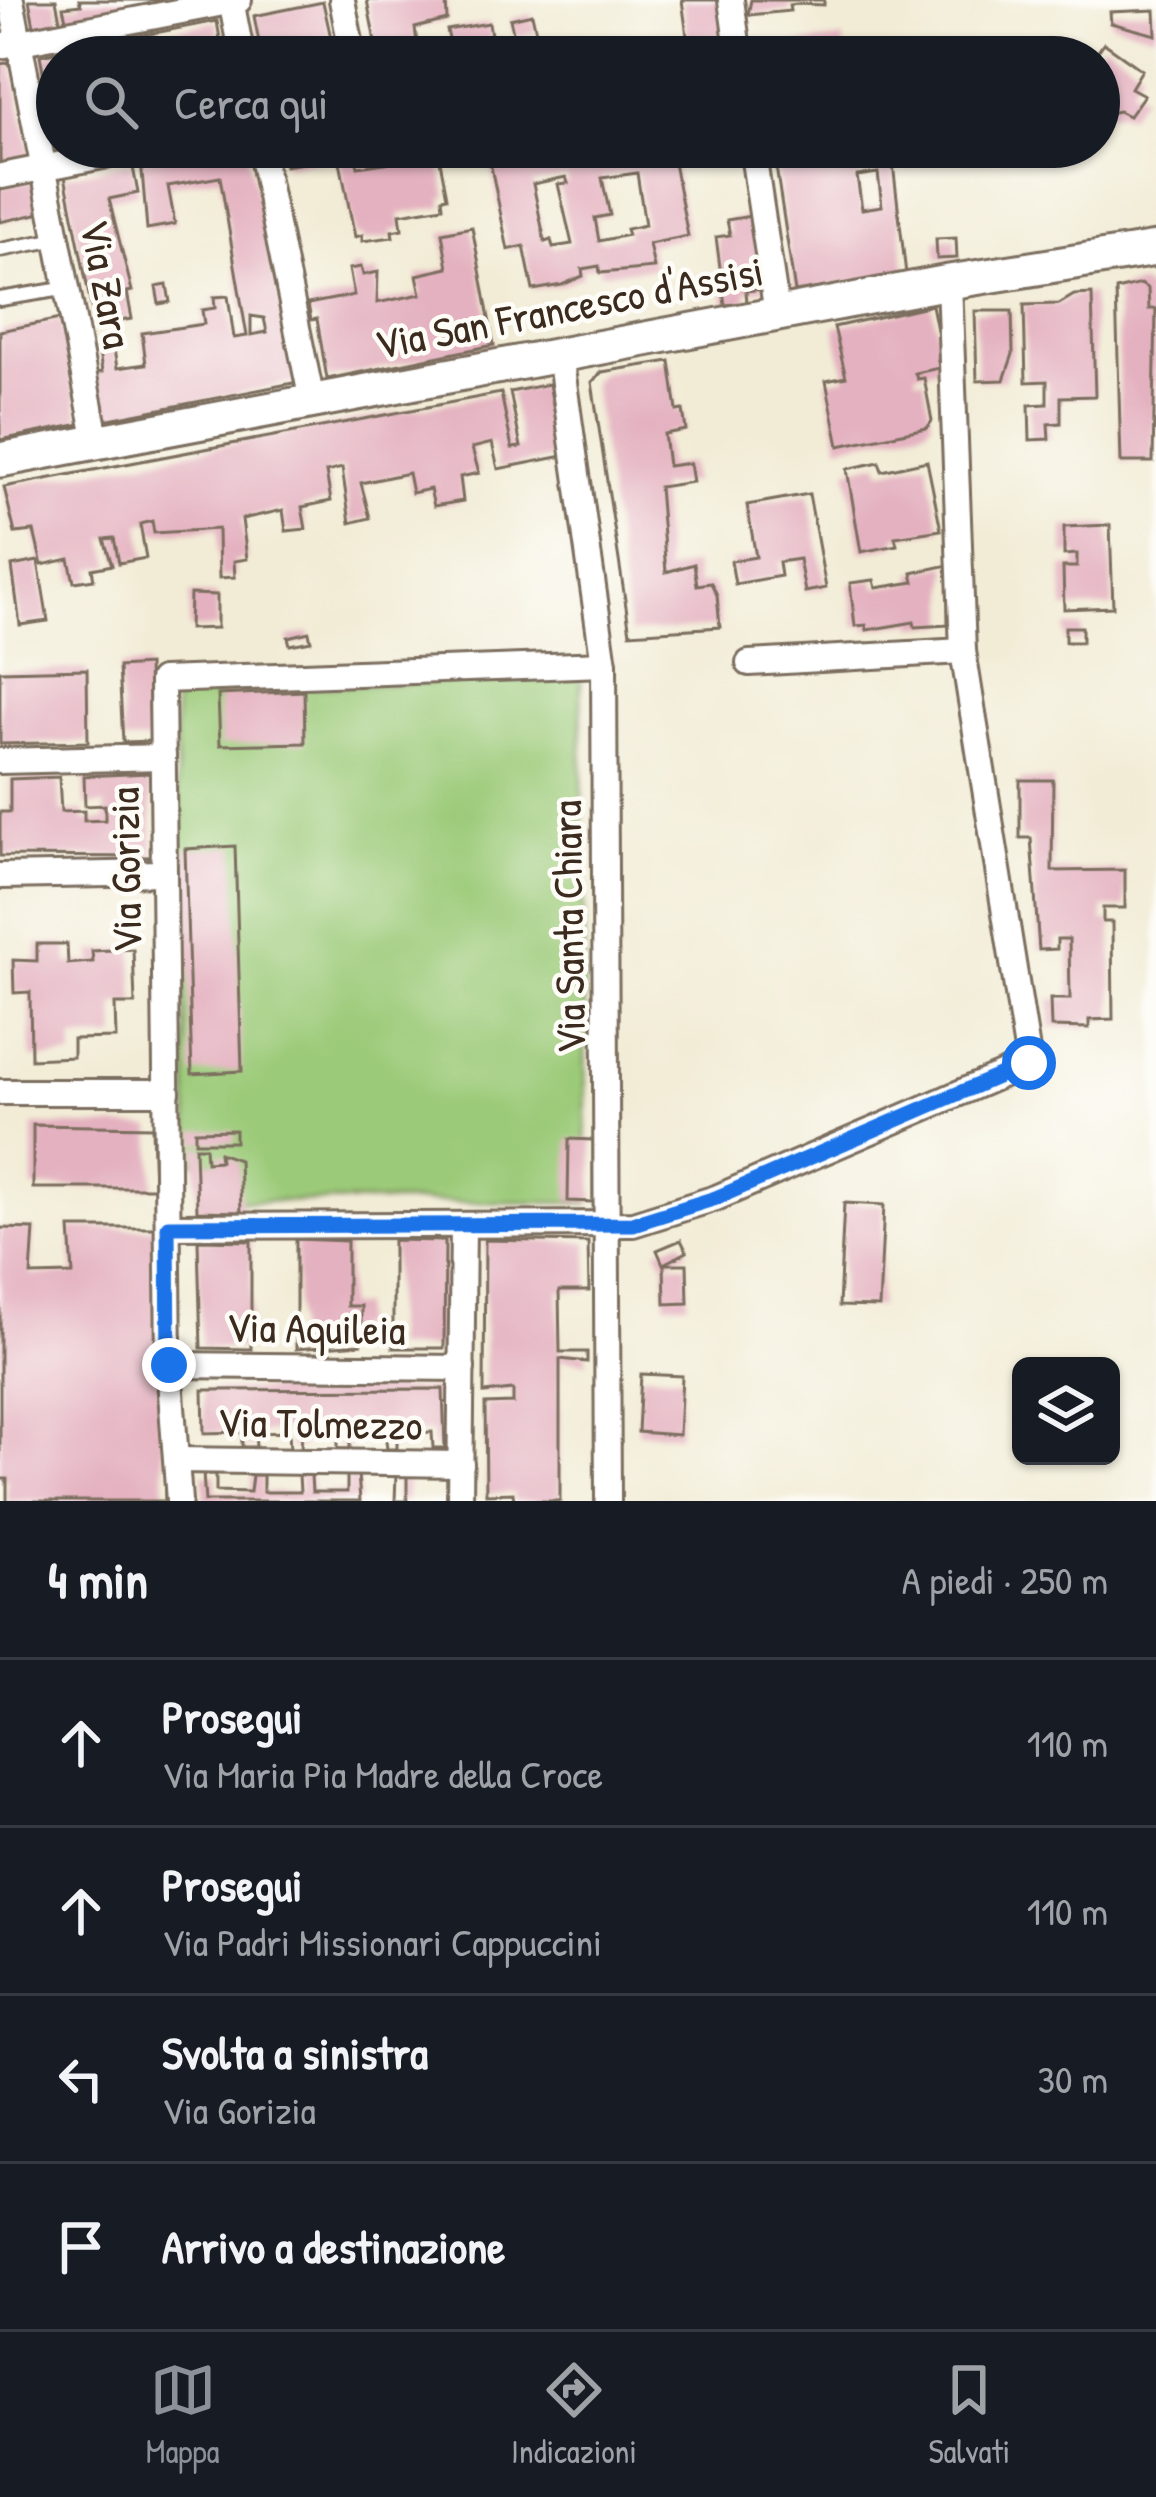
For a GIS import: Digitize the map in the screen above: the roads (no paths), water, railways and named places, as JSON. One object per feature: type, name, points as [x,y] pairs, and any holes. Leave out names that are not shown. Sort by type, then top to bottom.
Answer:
[{"type":"main road","name":"Via San Francesco d'Assisi","points":[[0,460],[950,282],[1156,249]]},
{"type":"street","name":"Via Zara","points":[[11,0],[10,44],[36,135]]},
{"type":"street","points":[[51,36],[234,0],[239,36]]},
{"type":"street","points":[[342,0],[349,36]]},
{"type":"street","points":[[730,0],[736,36]]},
{"type":"street","points":[[2,176],[40,168]]},
{"type":"street","name":"Via Zara","points":[[45,168],[97,442]]},
{"type":"street","points":[[264,168],[312,401]]},
{"type":"street","points":[[755,168],[777,314]]},
{"type":"street","points":[[168,1226],[633,1224],[716,1198],[1029,1063],[963,651],[950,282]]},
{"type":"street","name":"Via Santa Chiara","points":[[560,355],[604,664],[608,1501]]},
{"type":"street","points":[[749,663],[963,651]]},
{"type":"street","name":"Via Gorizia","points":[[179,1501],[169,1365],[162,680],[604,664]]},
{"type":"street","points":[[0,761],[163,757]]},
{"type":"street","points":[[0,876],[164,873]]},
{"type":"street","points":[[0,1092],[167,1092]]},
{"type":"street","points":[[460,1501],[463,1225]]},
{"type":"street","name":"Via Aquileia","points":[[169,1365],[461,1368]]},
{"type":"street","name":"Via Tolmezzo","points":[[177,1460],[461,1464]]},
{"type":"lane","points":[[0,250],[59,239]]},
{"type":"lane","points":[[0,299],[69,288]]}]
